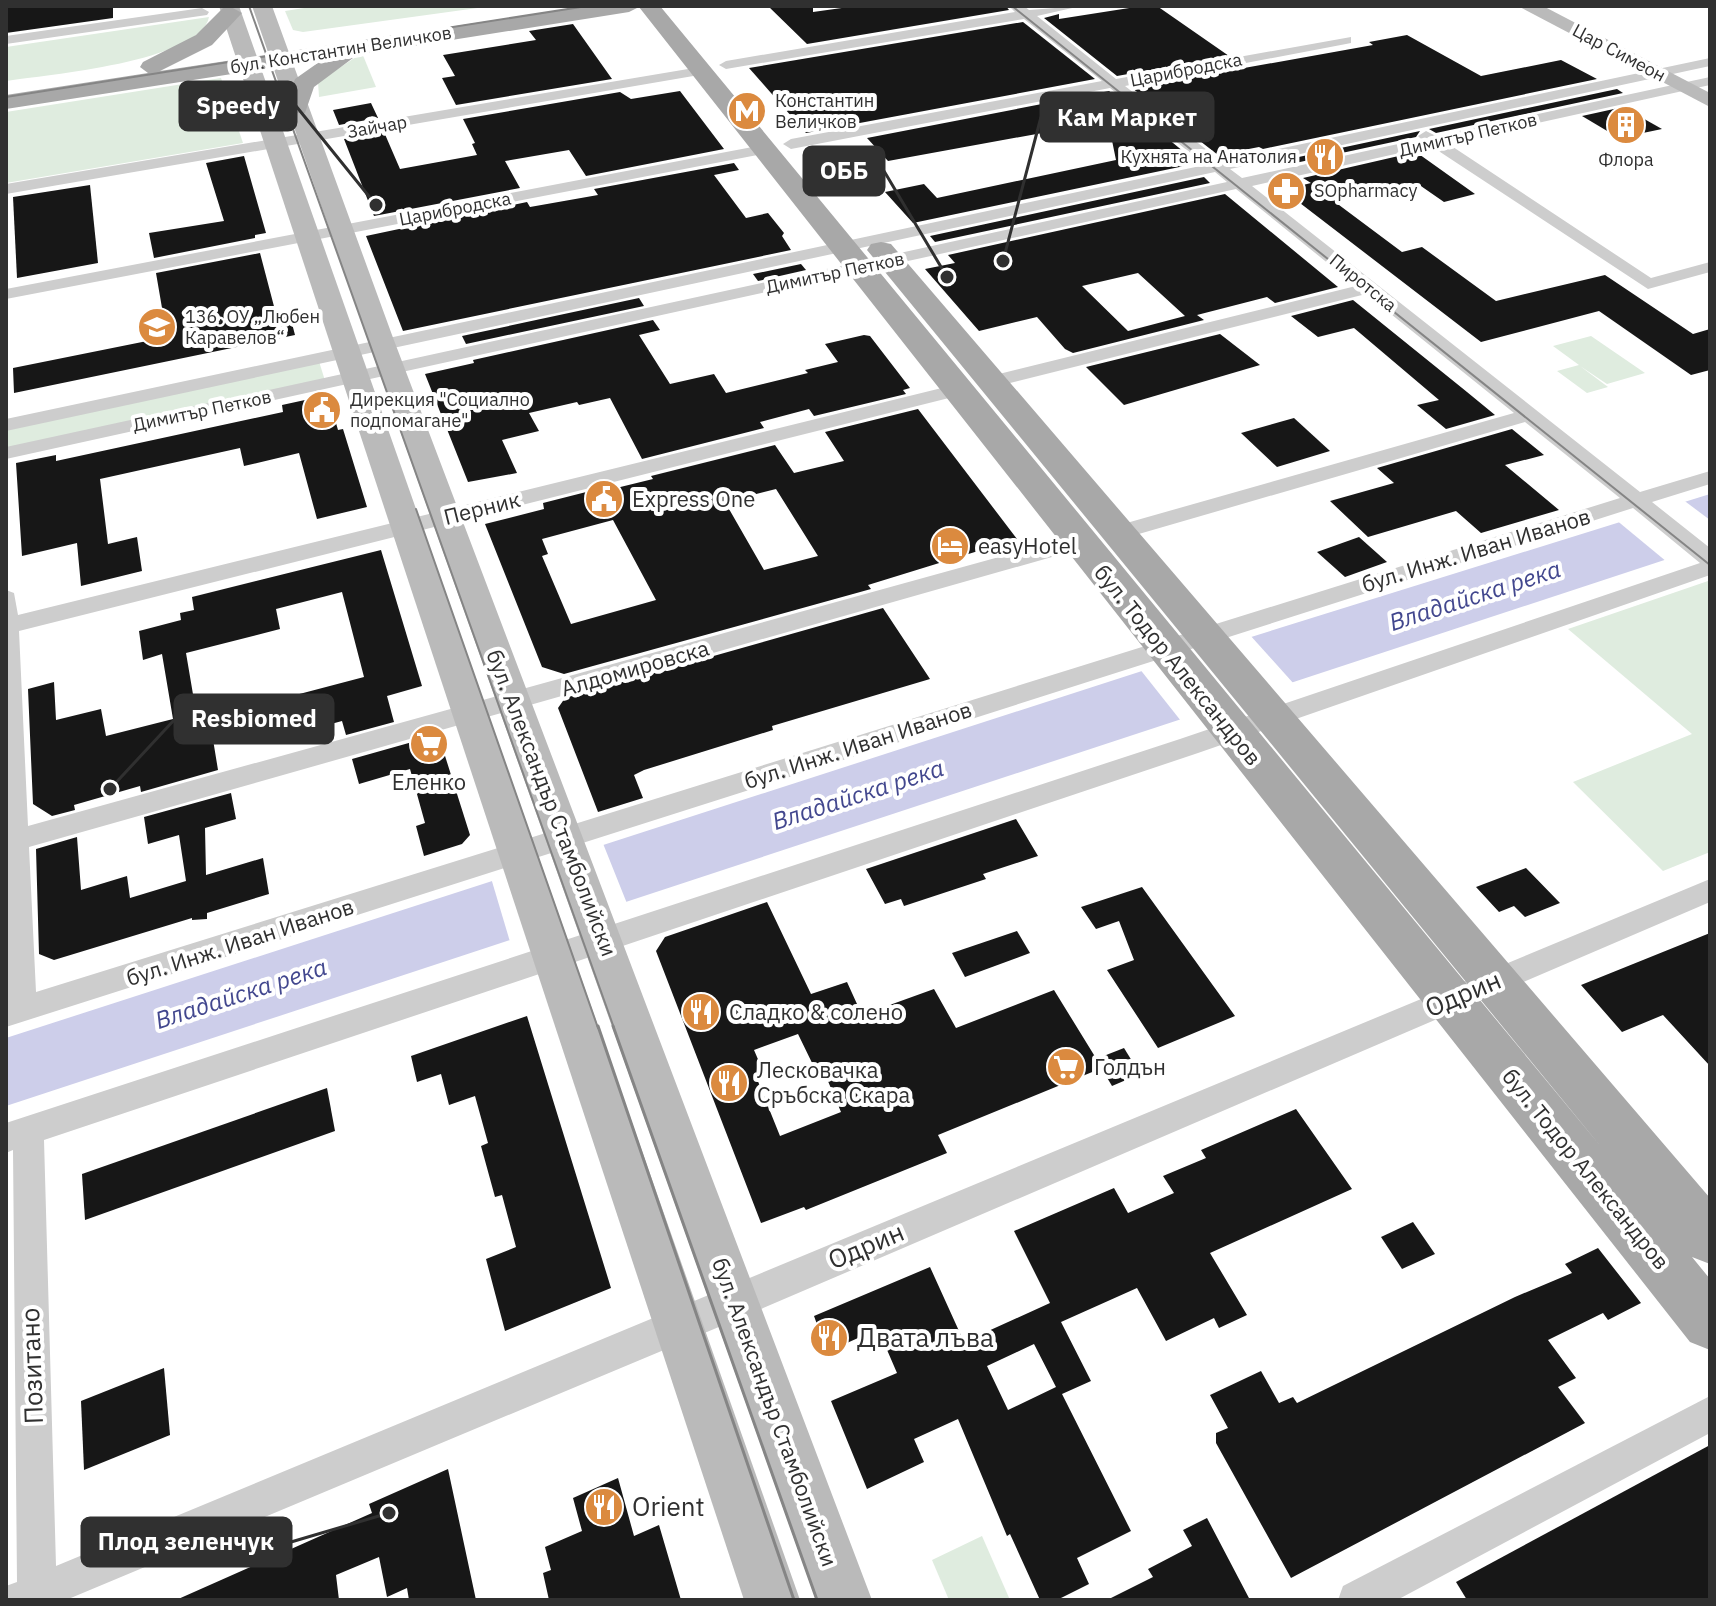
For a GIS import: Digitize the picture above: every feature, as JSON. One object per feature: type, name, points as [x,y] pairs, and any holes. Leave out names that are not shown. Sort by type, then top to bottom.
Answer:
[{"type":"main road","name":"бул. Александър Стамболийски","points":[[262,6],[446,517],[844,1600]]},
{"type":"main road","name":"бул. Константин Величков","points":[[6,102],[532,6]]},
{"type":"main road","name":"бул. Константин Величков","points":[[279,54],[371,45],[629,6]]},
{"type":"main road","name":"бул. Тодор Александров","points":[[649,6],[763,150],[865,253],[974,386],[1117,533],[1205,637],[1247,717],[1448,1000],[1710,1322]]},
{"type":"main road","name":"Цар Симеон","points":[[1528,6],[1710,101]]},
{"type":"main road","name":"бул. Александър Стамболийски","points":[[230,9],[772,1600]]},
{"type":"main road","points":[[150,68],[204,40],[230,9]]},
{"type":"main road","points":[[297,108],[303,84],[310,76],[349,52],[371,45]]},
{"type":"main road","name":"бул. Константин Величков","points":[[6,90],[150,68],[246,59]]},
{"type":"main road","points":[[721,60],[811,168]]},
{"type":"main road","name":"бул. Тодор Александров","points":[[852,216],[865,253]]},
{"type":"main road","name":"бул. Тодор Александров","points":[[974,386],[1079,542],[1165,650],[1247,717],[1494,981],[1710,1238]]},
{"type":"street","points":[[721,60],[1022,10],[1074,6]]},
{"type":"street","name":"Пиротска","points":[[1022,10],[1709,561]]},
{"type":"street","points":[[6,40],[202,12]]},
{"type":"street","name":"Царибродска","points":[[791,144],[1346,40]]},
{"type":"street","name":"Димитър Петков","points":[[6,453],[351,365],[865,253],[1055,200],[1710,62]]},
{"type":"street","name":"Зайчар","points":[[6,189],[700,71]]},
{"type":"street","name":"Димитър Петков","points":[[6,425],[351,365],[865,253],[1077,220],[1710,81]]},
{"type":"street","points":[[1466,113],[1492,129]]},
{"type":"street","points":[[1409,125],[1648,284],[1710,267]]},
{"type":"street","name":"Царибродска","points":[[6,294],[763,150]]},
{"type":"street","points":[[1055,200],[1077,220]]},
{"type":"street","name":"Перник","points":[[6,626],[1370,288]]},
{"type":"street","points":[[1117,533],[1528,415]]},
{"type":"street","name":"бул. Инж. Иван Иванов","points":[[14,1012],[519,857],[1205,637],[1640,503],[1710,477]]},
{"type":"street","name":"Алдомировска","points":[[10,842],[1079,542]]},
{"type":"street","points":[[17,1135],[601,933],[1709,561]]},
{"type":"street","points":[[6,598],[14,1012]]},
{"type":"street","name":"Одрин","points":[[31,1598],[344,1463],[678,1326],[1710,890]]},
{"type":"street","name":"Позитано","points":[[17,1135],[31,1598]]},
{"type":"street","points":[[1357,1600],[1710,1414]]},
{"type":"green space","points":[[317,6],[492,6],[303,32],[293,30],[285,11]]},
{"type":"green space","points":[[209,17],[199,32],[179,45],[151,55],[119,64],[6,81],[6,47]]},
{"type":"green space","points":[[362,53],[376,87],[319,97],[318,82]]},
{"type":"green space","points":[[221,78],[243,143],[6,183],[6,112]]},
{"type":"green space","points":[[1591,336],[1645,373],[1607,384],[1580,366],[1608,387],[1587,393],[1557,371],[1579,365],[1553,346]]},
{"type":"green space","points":[[318,358],[326,384],[6,453],[6,425]]},
{"type":"green space","points":[[1708,581],[1710,852],[1663,871],[1573,782],[1692,734],[1568,629]]},
{"type":"green space","points":[[982,1536],[1010,1600],[949,1600],[932,1560]]},
{"type":"water","name":"Владайска река","points":[[1710,494],[1710,545],[6,1106],[6,1038],[1142,671]]},
{"type":"pier","points":[[1682,499],[1710,520],[1710,549],[1667,562],[1615,519]]},
{"type":"pier","points":[[1249,634],[1294,684],[1181,721],[1139,668]]},
{"type":"pier","points":[[602,841],[628,906],[511,945],[491,878]]},
{"type":"building","points":[[6,6],[113,6],[113,18],[6,33]]},
{"type":"building","points":[[768,6],[813,6],[813,12],[856,6],[1006,6],[1009,10],[807,44]]},
{"type":"building","points":[[1157,6],[1229,56],[1117,76],[1044,18],[1059,14],[1059,19]]},
{"type":"building","points":[[1023,22],[1095,79],[806,133],[749,68]]},
{"type":"building","points":[[573,24],[612,79],[456,105],[442,78],[455,76],[443,55],[536,40],[529,31]]},
{"type":"building","points":[[1407,35],[1481,76],[1561,60],[1597,79],[1263,149],[1259,147],[1218,155],[1132,88],[1373,45],[1369,42]]},
{"type":"building","points":[[1617,89],[1623,93],[1436,133],[1429,129]]},
{"type":"building","points":[[680,91],[724,149],[586,176],[569,150],[505,161],[520,188],[374,216],[344,139],[384,132],[400,169],[477,155],[472,144],[475,143],[463,119],[620,92],[631,99]]},
{"type":"building","points":[[1109,91],[1194,160],[1185,162],[1189,165],[913,223],[885,192],[924,184],[937,198],[1116,160],[1108,121],[888,161],[867,138]]},
{"type":"building","points":[[371,103],[378,118],[339,125],[333,110]]},
{"type":"building","name":"Флора","points":[[1623,107],[1662,129],[1619,138],[1582,116]]},
{"type":"building","points":[[1420,131],[1416,137],[1286,165],[1280,161]]},
{"type":"building","points":[[1416,152],[1475,194],[1444,202],[1418,184],[1335,202],[1402,252],[1422,247],[1496,301],[1605,275],[1693,334],[1710,329],[1710,370],[1691,375],[1599,311],[1481,342],[1283,190],[1311,183],[1303,178]]},
{"type":"building","points":[[244,156],[266,233],[255,235],[255,238],[154,258],[149,233],[224,221],[206,163]]},
{"type":"building","points":[[734,163],[739,170],[714,175],[746,218],[768,213],[784,233],[782,236],[791,250],[403,331],[366,236],[527,202],[530,207],[598,195],[594,189]]},
{"type":"building","points":[[1204,177],[1210,183],[935,242],[930,236]]},
{"type":"building","points":[[90,185],[98,263],[17,278],[13,197]]},
{"type":"building","points":[[1225,194],[1338,287],[1275,303],[1267,297],[1197,315],[1204,320],[1073,353],[1065,349],[1037,317],[979,331],[925,269],[955,263],[948,255]],"holes":[[[1138,273],[1185,316],[1128,331],[1082,286]]]},
{"type":"building","points":[[260,253],[276,314],[289,312],[295,335],[14,393],[13,368],[167,337],[156,273]]},
{"type":"building","points":[[801,264],[806,270],[758,281],[753,274]]},
{"type":"building","points":[[639,298],[644,306],[466,344],[462,336]]},
{"type":"building","points":[[1353,300],[1495,415],[1446,429],[1417,405],[1439,400],[1354,328],[1318,337],[1291,316]]},
{"type":"building","points":[[653,320],[660,330],[639,335],[670,384],[714,374],[726,393],[808,373],[805,370],[838,362],[825,344],[864,335],[870,336],[910,388],[903,390],[906,394],[814,416],[809,409],[760,422],[764,428],[642,459],[610,398],[579,405],[577,402],[529,413],[539,431],[502,440],[517,473],[468,482],[425,374],[474,363],[473,360]]},
{"type":"building","points":[[1220,334],[1260,365],[1124,405],[1086,367]]},
{"type":"building","points":[[328,395],[338,430],[343,429],[367,507],[317,519],[299,453],[244,466],[240,448],[100,479],[108,544],[137,537],[142,571],[81,586],[77,543],[22,556],[16,463],[56,455],[56,461],[283,412],[282,405]]},
{"type":"building","points":[[918,409],[1017,539],[868,585],[871,589],[564,674],[542,667],[485,524],[544,509],[543,503],[653,479],[651,476],[775,445],[794,473],[844,461],[825,432]],"holes":[[[776,489],[818,556],[764,570],[725,502]],[[613,520],[656,600],[571,624],[542,556],[548,554],[542,539]]]},
{"type":"building","points":[[1294,418],[1330,451],[1277,467],[1241,433]]},
{"type":"building","points":[[1512,429],[1544,455],[1505,465],[1559,510],[1481,533],[1456,511],[1368,537],[1330,501],[1394,483],[1377,468]]},
{"type":"building","points":[[1359,537],[1387,562],[1345,577],[1317,552]]},
{"type":"building","points":[[381,550],[422,686],[387,696],[394,722],[346,735],[342,721],[276,739],[269,702],[364,677],[342,592],[276,609],[280,629],[186,653],[196,712],[208,709],[218,770],[141,792],[140,786],[74,805],[75,810],[52,816],[33,804],[28,689],[54,682],[56,720],[101,709],[106,736],[173,719],[162,654],[143,660],[139,631],[181,620],[180,613],[194,610],[192,597]]},
{"type":"building","points":[[883,608],[930,679],[772,726],[773,730],[644,770],[634,775],[643,798],[598,812],[558,708],[565,698]]},
{"type":"building","points":[[430,737],[440,740],[470,835],[462,844],[424,856],[416,826],[425,823],[410,769],[359,784],[352,759]]},
{"type":"building","points":[[231,793],[236,819],[205,828],[206,875],[263,858],[269,894],[207,913],[207,919],[192,918],[54,960],[39,954],[36,849],[77,837],[81,890],[127,876],[130,898],[186,881],[179,835],[148,844],[144,817]]},
{"type":"building","points":[[1016,819],[1038,856],[983,874],[986,879],[904,906],[901,899],[885,904],[866,869]]},
{"type":"building","points":[[1526,868],[1560,903],[1525,917],[1514,906],[1499,912],[1476,887]]},
{"type":"building","points":[[1142,887],[1235,1016],[1158,1048],[1107,970],[1134,960],[1119,921],[1096,929],[1081,907]]},
{"type":"building","points":[[767,902],[811,994],[847,982],[862,1015],[934,989],[956,1028],[1054,990],[1102,1068],[938,1135],[947,1153],[806,1210],[804,1207],[761,1223],[656,951],[665,937]],"holes":[[[798,1034],[815,1069],[822,1067],[841,1112],[780,1136],[755,1074],[763,1071],[754,1050]]]},
{"type":"building","points":[[1017,931],[1030,953],[965,977],[952,953]]},
{"type":"building","points":[[1710,933],[1710,1066],[1663,1015],[1622,1032],[1581,985]]},
{"type":"building","points":[[527,1016],[611,1288],[505,1331],[486,1259],[516,1247],[502,1195],[495,1197],[481,1146],[488,1143],[475,1096],[449,1105],[441,1074],[417,1082],[411,1056]]},
{"type":"building","points":[[1124,1048],[1140,1074],[1112,1086],[1096,1059]]},
{"type":"building","points":[[327,1088],[335,1131],[85,1220],[82,1174]]},
{"type":"building","points":[[1296,1109],[1352,1189],[1210,1253],[1247,1315],[1219,1328],[1214,1318],[1166,1341],[1137,1288],[1061,1322],[1091,1381],[1062,1394],[1131,1531],[1077,1558],[1089,1584],[1057,1600],[1040,1600],[1010,1534],[1007,1536],[958,1419],[914,1439],[924,1462],[867,1489],[831,1401],[897,1373],[878,1329],[827,1352],[814,1316],[930,1267],[964,1342],[1050,1303],[1014,1231],[1114,1188],[1128,1213],[1174,1193],[1163,1176],[1206,1158],[1201,1150]],"holes":[[[1034,1344],[1056,1387],[1008,1410],[987,1366]]]},
{"type":"building","points":[[1413,1222],[1435,1254],[1402,1269],[1381,1237]]},
{"type":"building","points":[[1598,1248],[1641,1303],[1608,1320],[1603,1313],[1548,1340],[1576,1378],[1558,1387],[1585,1423],[1291,1578],[1216,1443],[1216,1433],[1228,1428],[1210,1395],[1261,1371],[1279,1403],[1293,1397],[1297,1403],[1515,1297],[1572,1273],[1565,1264]]},
{"type":"building","points":[[164,1368],[170,1435],[84,1470],[81,1401]]},
{"type":"building","points":[[1710,1445],[1710,1600],[1467,1600],[1456,1582]]},
{"type":"building","points":[[448,1469],[476,1600],[409,1600],[407,1588],[387,1597],[379,1557],[336,1575],[339,1600],[176,1600],[372,1513],[369,1504]]},
{"type":"building","points":[[618,1478],[634,1536],[659,1525],[681,1600],[549,1600],[543,1573],[551,1570],[545,1547],[582,1531],[573,1498]]},
{"type":"building","points":[[1207,1518],[1250,1600],[1107,1600],[1153,1577],[1148,1569],[1192,1546],[1183,1530]]},
{"type":"tram line","points":[[249,6],[267,56]]},
{"type":"tram line","points":[[267,56],[587,6]]},
{"type":"tram line","points":[[1012,6],[1710,565]]},
{"type":"tram line","points":[[6,97],[267,56]]},
{"type":"tram line","points":[[267,56],[614,1028]]},
{"type":"tram line","points":[[416,509],[598,1028]]},
{"type":"tram line","points":[[598,1026],[794,1600]]},
{"type":"tram line","points":[[613,1026],[817,1600]]},
{"type":"place","name":"Константин Величков","points":[[747,111]]},
{"type":"place","name":"Флора","points":[[1626,125]]},
{"type":"place","name":"Кухнята на Анатолия","points":[[1325,157]]},
{"type":"place","name":"SOpharmacy","points":[[1286,191]]},
{"type":"place","name":"Speedy","points":[[376,205]]},
{"type":"place","name":"Кам Маркет","points":[[1003,261]]},
{"type":"place","name":"ОББ","points":[[947,277]]},
{"type":"place","name":"136. ОУ „Любен Каравелов“","points":[[157,327]]},
{"type":"place","name":"Дирекция \"Социално подпомагане\"","points":[[322,410]]},
{"type":"place","name":"Express One","points":[[604,499]]},
{"type":"place","name":"easyHotel","points":[[950,546]]},
{"type":"place","name":"Еленко","points":[[429,744]]},
{"type":"place","name":"Resbiomed","points":[[110,789]]},
{"type":"place","name":"Сладко & солено","points":[[701,1012]]},
{"type":"place","name":"Голдън","points":[[1066,1067]]},
{"type":"place","name":"Лесковачка Сръбска Скара","points":[[729,1083]]},
{"type":"place","name":"Двата лъва","points":[[829,1338]]},
{"type":"place","name":"Orient","points":[[604,1507]]},
{"type":"place","name":"Плод зеленчук","points":[[389,1513]]}]
